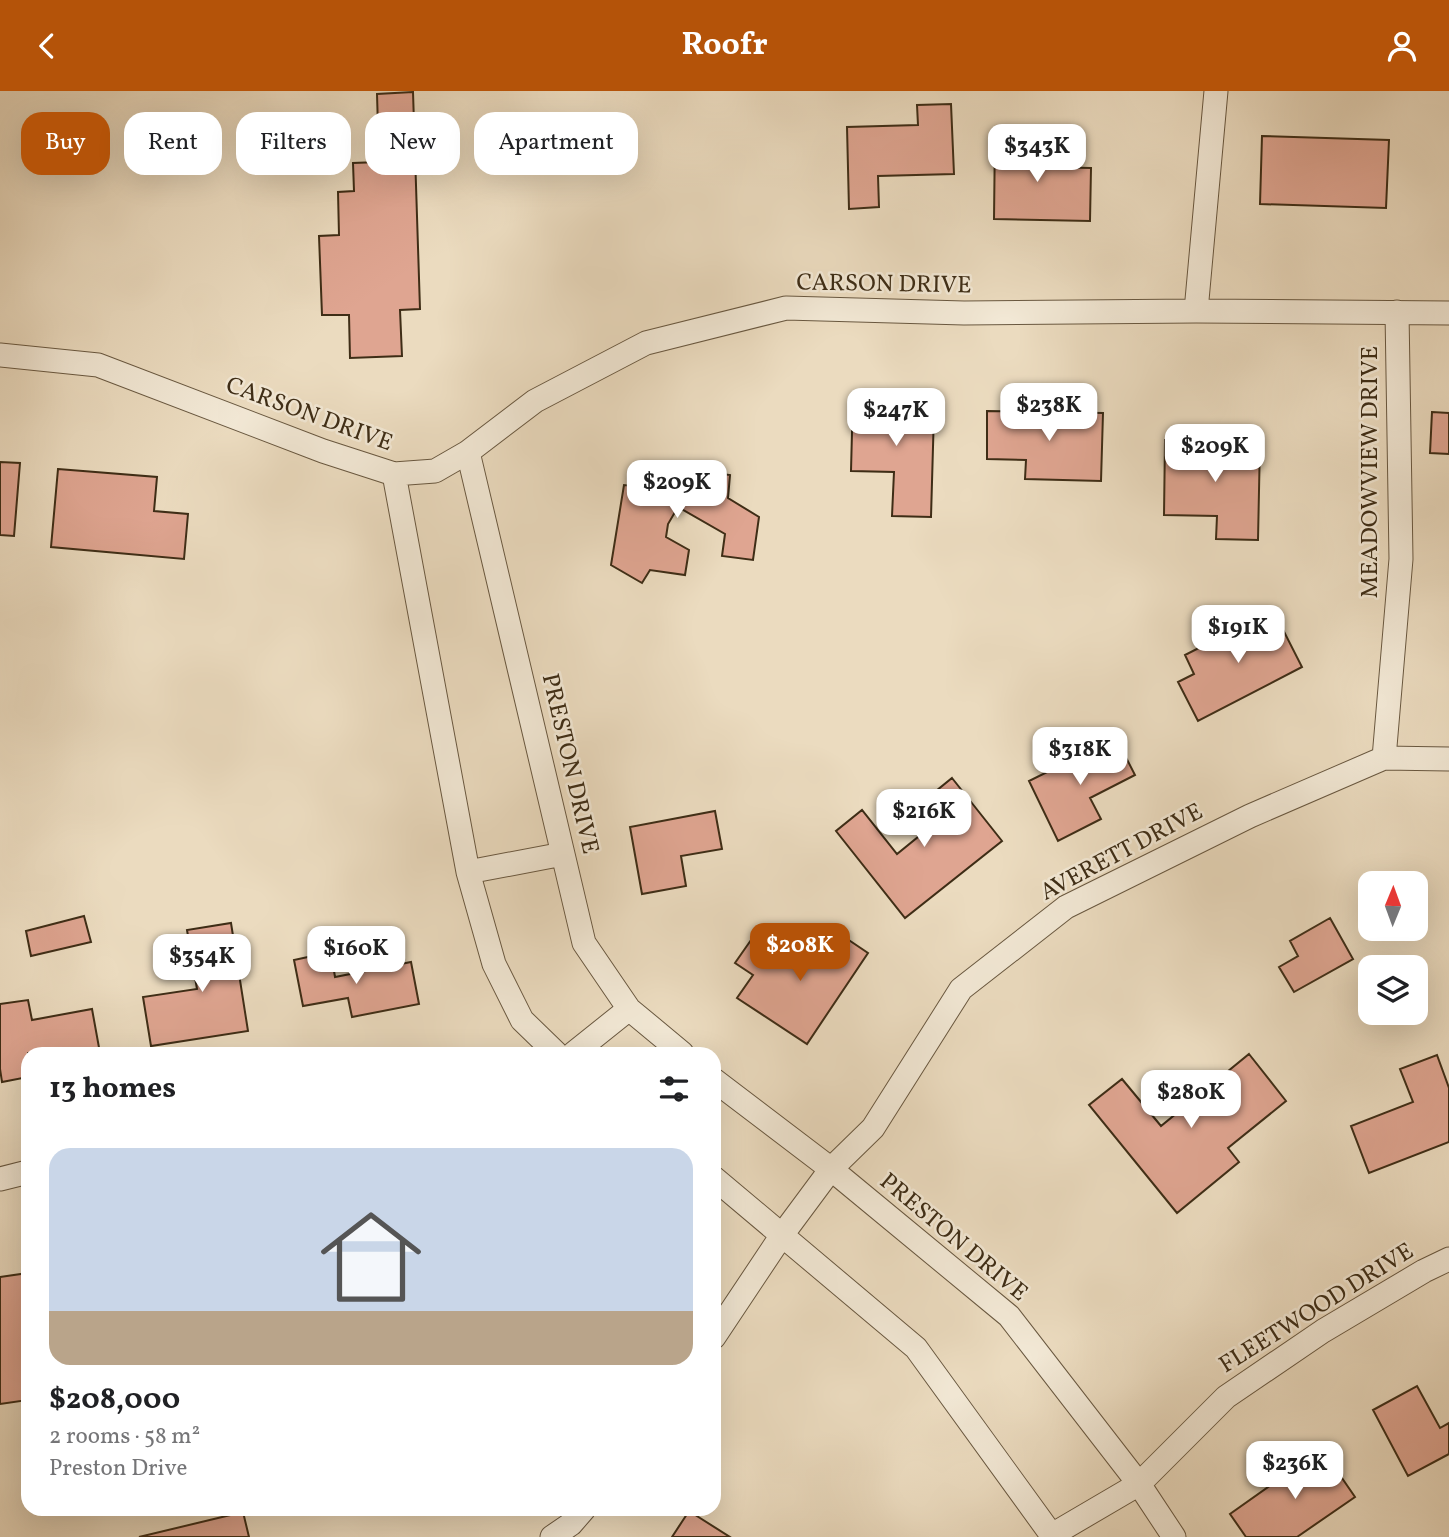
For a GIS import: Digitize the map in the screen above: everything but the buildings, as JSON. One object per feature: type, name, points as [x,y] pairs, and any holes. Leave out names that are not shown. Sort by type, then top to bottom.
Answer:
[{"type":"street","points":[[1196,311],[1216,91]]},
{"type":"street","name":"CARSON DRIVE","points":[[0,355],[98,365],[323,451],[394,474],[435,471],[468,452],[535,401],[646,343],[786,308],[964,313],[1449,313]]},
{"type":"street","name":"MEADOWVIEW DRIVE","points":[[1384,758],[1401,559],[1397,312]]},
{"type":"street","name":"PRESTON DRIVE","points":[[468,452],[584,943],[629,1009],[675,1047]]},
{"type":"street","points":[[394,474],[468,872],[494,964],[522,1020],[550,1047]]},
{"type":"street","name":"AVERETT DRIVE","points":[[721,1326],[782,1235],[831,1169],[873,1128],[961,989],[1066,907],[1250,815],[1384,758],[1449,759]]},
{"type":"street","points":[[468,872],[564,854]]},
{"type":"street","points":[[582,1047],[629,1009]]},
{"type":"street","name":"PRESTON DRIVE","points":[[721,1085],[831,1169],[1009,1316],[1139,1485],[1174,1537]]},
{"type":"street","points":[[0,1179],[21,1174]]},
{"type":"street","points":[[721,1184],[916,1348],[1053,1536]]},
{"type":"street","name":"FLEETWOOD DRIVE","points":[[1053,1536],[1139,1485],[1226,1397],[1323,1331],[1449,1259]]},
{"type":"street","points":[[552,1537],[578,1516]]}]
